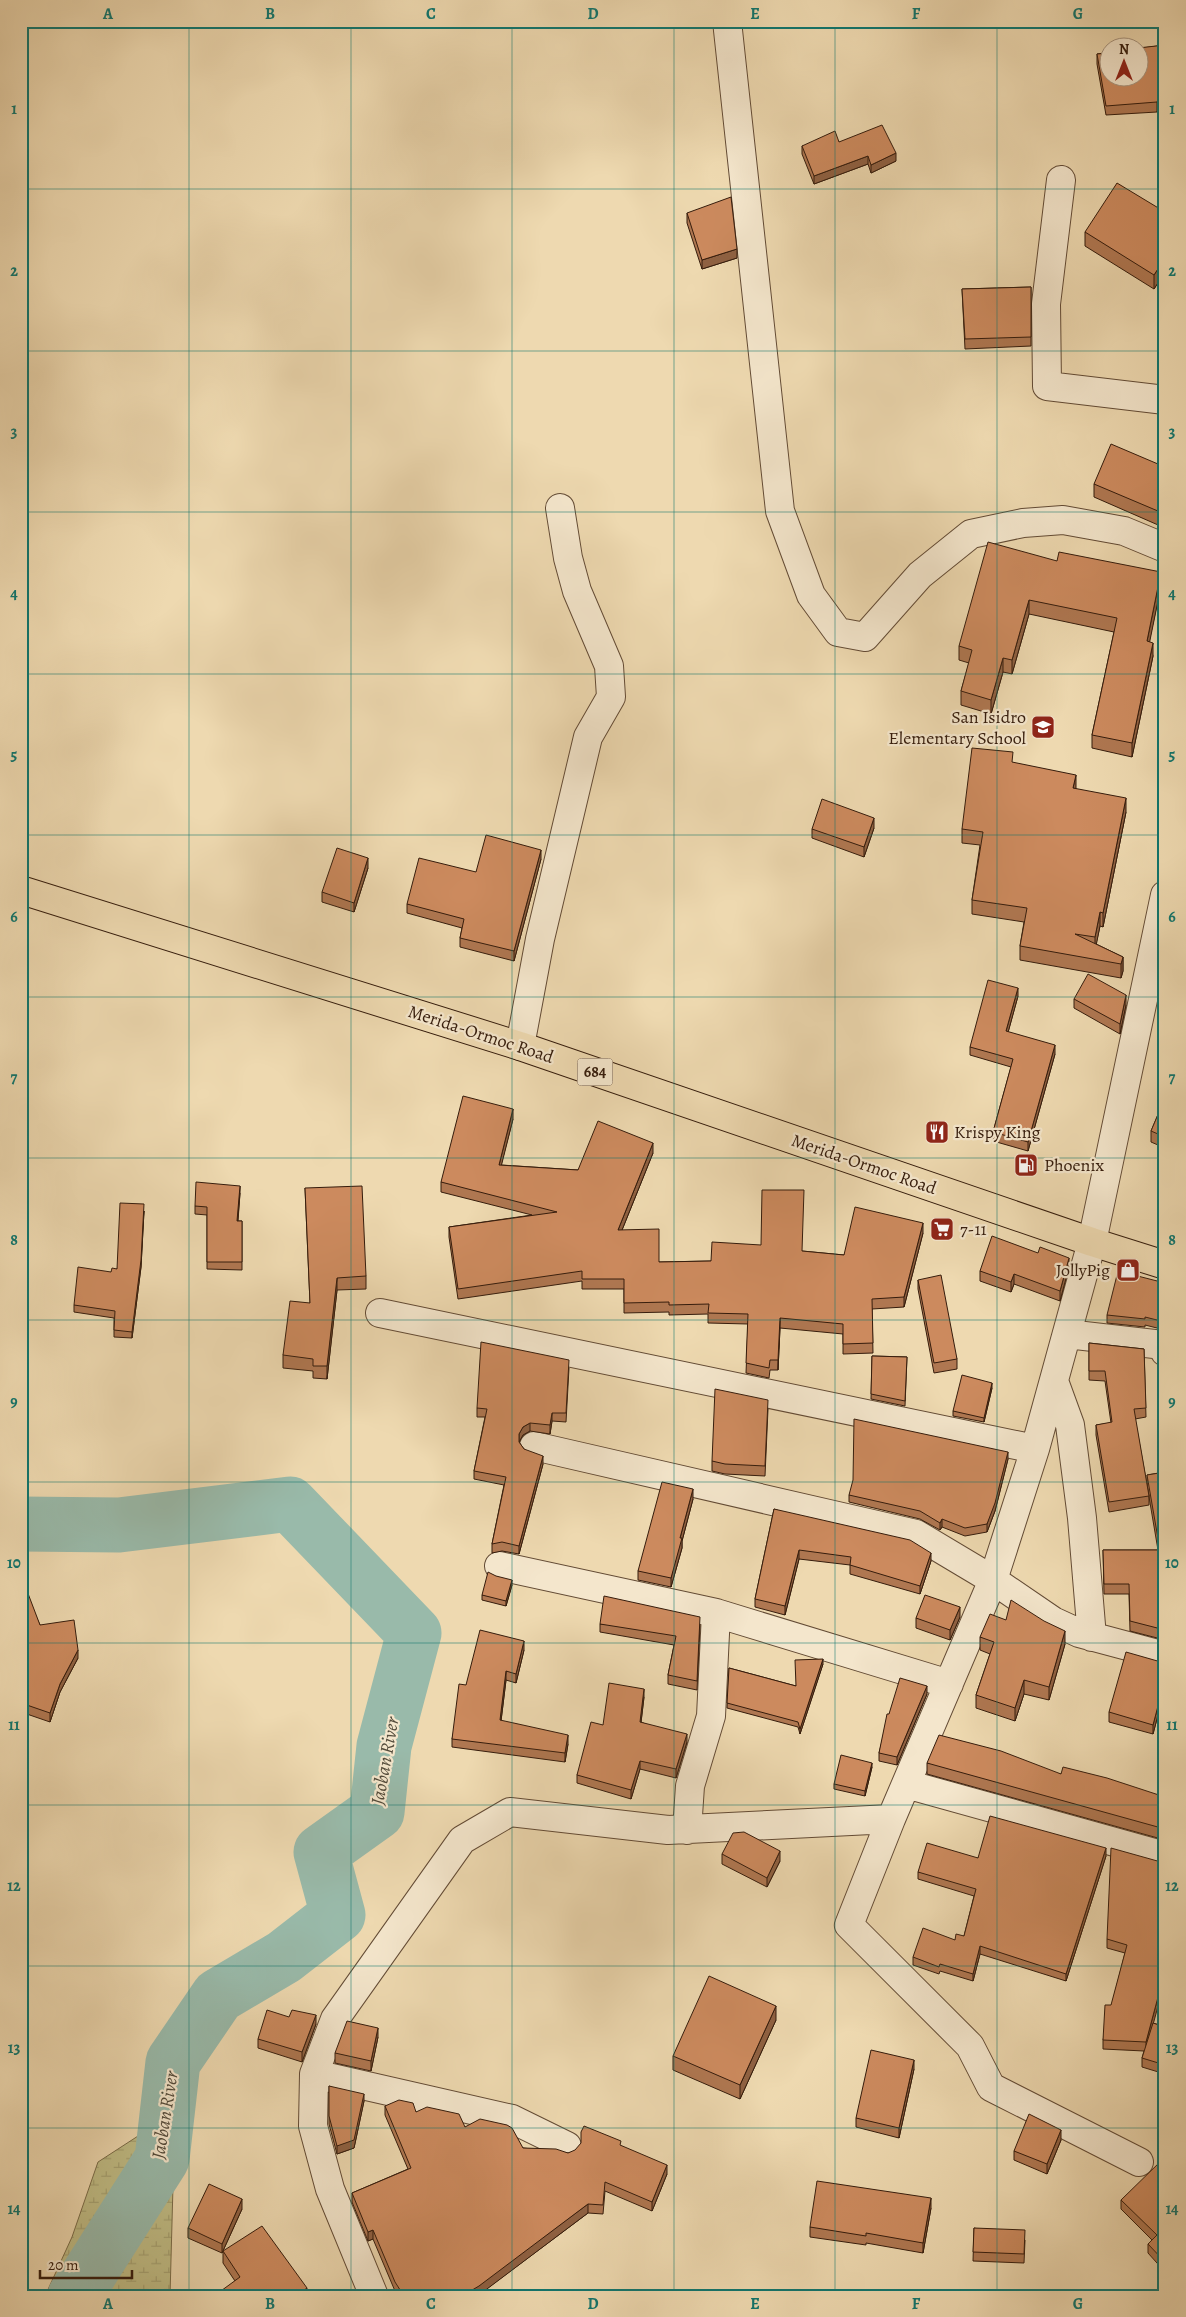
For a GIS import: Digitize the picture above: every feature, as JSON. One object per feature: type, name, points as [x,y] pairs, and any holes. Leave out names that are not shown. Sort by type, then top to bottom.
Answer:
[{"type":"highway","name":"Merida-Ormoc Road","points":[[21,890],[520,1046],[1092,1242],[1165,1265]]},
{"type":"street","points":[[727,21],[780,511],[811,595],[838,632],[865,636],[920,575],[971,534],[1023,523],[1063,520],[1124,531],[1165,548]]},
{"type":"street","points":[[1061,180],[1046,304],[1046,386],[1165,400]]},
{"type":"street","points":[[520,1046],[540,939],[588,737],[611,697],[609,666],[577,591],[568,558],[560,508]]},
{"type":"street","points":[[1139,2162],[991,2088],[970,2046],[848,1925],[993,1580],[1035,1449],[1092,1242],[1156,987],[1165,895]]},
{"type":"street","points":[[380,1314],[1035,1449]]},
{"type":"street","points":[[1067,1334],[1163,1345],[1165,1352]]},
{"type":"street","points":[[1054,1381],[1070,1425],[1082,1518],[1092,1636]]},
{"type":"street","points":[[534,1446],[916,1534],[993,1580],[1053,1621],[1079,1633],[1165,1656]]},
{"type":"street","points":[[498,1566],[716,1613],[948,1684]]},
{"type":"street","points":[[687,1830],[690,1786],[711,1716],[716,1613]]},
{"type":"street","points":[[906,1784],[1165,1856]]},
{"type":"street","points":[[374,2296],[330,2189],[313,2126],[314,2074],[335,2020],[462,1840],[510,1812],[668,1830],[892,1819]]},
{"type":"street","points":[[314,2074],[512,2119],[567,2146]]},
{"type":"green space","points":[[175,2112],[170,2296],[45,2296],[72,2237],[98,2162]]},
{"type":"building","points":[[1165,45],[1165,89],[1157,102],[1106,106],[1103,88],[1148,88],[1148,47]]},
{"type":"building","points":[[882,125],[896,153],[871,165],[868,156],[814,176],[802,146],[835,131],[839,142]]},
{"type":"building","points":[[1117,183],[1165,212],[1165,258],[1154,275],[1085,232]]},
{"type":"building","points":[[731,197],[737,249],[702,260],[687,213]]},
{"type":"building","points":[[1031,287],[1031,337],[965,339],[962,289]]},
{"type":"building","points":[[1111,444],[1165,467],[1165,514],[1094,484]]},
{"type":"building","points":[[988,542],[1057,561],[1059,552],[1161,572],[1147,641],[1153,643],[1132,743],[1092,735],[1117,618],[1029,600],[1012,660],[1003,658],[991,700],[961,691],[972,650],[959,646]]},
{"type":"building","points":[[972,748],[1013,752],[1012,762],[1076,775],[1073,788],[1126,798],[1103,913],[1100,912],[1095,937],[1075,934],[1123,957],[1121,964],[1020,946],[1027,908],[972,900],[983,832],[962,829]]},
{"type":"building","points":[[822,799],[874,818],[864,847],[812,829]]},
{"type":"building","points":[[486,835],[541,850],[514,951],[460,938],[464,919],[407,904],[419,858],[476,872]]},
{"type":"building","points":[[337,848],[368,858],[354,903],[322,892]]},
{"type":"building","points":[[1088,974],[1126,995],[1120,1024],[1074,999]]},
{"type":"building","points":[[988,980],[1018,988],[1006,1031],[1055,1045],[1028,1142],[993,1132],[1013,1059],[970,1047]]},
{"type":"building","points":[[463,1096],[513,1109],[499,1165],[578,1170],[598,1121],[653,1143],[618,1230],[659,1229],[659,1262],[711,1261],[712,1242],[761,1245],[762,1190],[804,1190],[802,1251],[844,1255],[855,1207],[923,1223],[904,1297],[872,1299],[873,1343],[843,1344],[843,1324],[780,1318],[778,1360],[770,1360],[769,1368],[746,1363],[748,1314],[708,1313],[709,1304],[669,1305],[669,1302],[624,1303],[624,1279],[582,1279],[582,1271],[458,1289],[449,1227],[557,1212],[441,1182]]},
{"type":"building","points":[[1165,1098],[1165,1137],[1151,1131]]},
{"type":"building","points":[[196,1182],[240,1186],[237,1221],[242,1221],[242,1262],[207,1262],[207,1207],[195,1206]]},
{"type":"building","points":[[362,1186],[366,1276],[337,1278],[327,1366],[313,1366],[313,1359],[283,1355],[290,1301],[310,1303],[305,1188]]},
{"type":"building","points":[[120,1203],[144,1204],[141,1260],[132,1332],[114,1330],[115,1311],[74,1305],[78,1267],[111,1272],[112,1268],[117,1269]]},
{"type":"building","points":[[992,1236],[1038,1253],[1040,1247],[1069,1258],[1060,1291],[1014,1274],[1011,1282],[980,1271]]},
{"type":"building","points":[[1118,1271],[1165,1283],[1165,1322],[1145,1317],[1145,1319],[1107,1315]]},
{"type":"building","points":[[941,1275],[957,1359],[934,1363],[918,1280]]},
{"type":"building","points":[[481,1342],[569,1360],[566,1413],[552,1413],[550,1425],[530,1423],[523,1427],[519,1434],[519,1442],[524,1449],[543,1456],[519,1546],[502,1542],[492,1544],[506,1477],[474,1471],[487,1409],[477,1408]]},
{"type":"building","points":[[1089,1343],[1144,1349],[1146,1408],[1134,1409],[1149,1496],[1109,1502],[1096,1425],[1112,1422],[1105,1371],[1089,1371]]},
{"type":"building","points":[[872,1356],[907,1357],[905,1401],[871,1394]]},
{"type":"building","points":[[962,1375],[992,1383],[984,1418],[953,1411]]},
{"type":"building","points":[[715,1389],[768,1400],[765,1466],[725,1464],[712,1461]]},
{"type":"building","points":[[854,1419],[1008,1452],[995,1503],[987,1524],[965,1528],[942,1519],[940,1523],[920,1511],[849,1495],[853,1480]]},
{"type":"building","points":[[1165,1472],[1165,1630],[1130,1621],[1129,1584],[1104,1584],[1103,1550],[1160,1550],[1147,1475]]},
{"type":"building","points":[[662,1482],[693,1489],[671,1578],[638,1571]]},
{"type":"building","points":[[774,1509],[910,1540],[931,1553],[920,1586],[850,1565],[851,1557],[799,1550],[785,1606],[755,1599]]},
{"type":"building","points":[[488,1572],[512,1580],[506,1601],[482,1595]]},
{"type":"building","points":[[24,1583],[40,1625],[74,1620],[78,1650],[60,1684],[50,1713],[21,1703],[21,1584]]},
{"type":"building","points":[[925,1595],[960,1607],[950,1630],[916,1618]]},
{"type":"building","points":[[604,1596],[700,1617],[697,1681],[668,1675],[676,1636],[600,1624]]},
{"type":"building","points":[[1011,1600],[1044,1621],[1065,1631],[1049,1687],[1024,1680],[1015,1708],[976,1695],[994,1642],[980,1637],[990,1614],[1006,1620]]},
{"type":"building","points":[[480,1630],[524,1641],[516,1674],[506,1671],[500,1720],[568,1735],[565,1753],[452,1739],[459,1684],[466,1685]]},
{"type":"building","points":[[1126,1652],[1165,1662],[1165,1700],[1158,1706],[1153,1725],[1109,1712]]},
{"type":"building","points":[[823,1659],[800,1729],[798,1722],[727,1703],[729,1668],[796,1686],[795,1660]]},
{"type":"building","points":[[900,1678],[927,1686],[897,1757],[879,1753],[887,1714],[889,1714]]},
{"type":"building","points":[[609,1683],[644,1689],[640,1722],[687,1734],[676,1769],[640,1761],[631,1790],[577,1775],[591,1722],[603,1725]]},
{"type":"building","points":[[939,1735],[1001,1751],[1061,1774],[1063,1767],[1107,1778],[1165,1797],[1165,1829],[927,1763]]},
{"type":"building","points":[[841,1755],[872,1763],[865,1791],[834,1784]]},
{"type":"building","points":[[990,1816],[1106,1848],[1066,1974],[980,1946],[973,1974],[940,1964],[939,1967],[913,1957],[923,1928],[955,1940],[956,1934],[964,1936],[976,1889],[918,1872],[927,1843],[978,1858]]},
{"type":"building","points":[[744,1832],[780,1851],[767,1878],[722,1854],[733,1833]]},
{"type":"building","points":[[1111,1848],[1165,1862],[1165,1898],[1161,1910],[1165,1911],[1165,1971],[1146,2042],[1103,2040],[1105,2005],[1111,2005],[1127,1945],[1107,1939]]},
{"type":"building","points":[[709,1976],[776,2006],[740,2085],[673,2056]]},
{"type":"building","points":[[267,2010],[289,2017],[292,2010],[316,2015],[302,2052],[258,2039]]},
{"type":"building","points":[[347,2021],[378,2028],[371,2061],[335,2053]]},
{"type":"building","points":[[1153,2023],[1165,2027],[1165,2065],[1142,2058]]},
{"type":"building","points":[[871,2050],[914,2060],[899,2128],[856,2118]]},
{"type":"building","points":[[329,2086],[364,2094],[354,2140],[337,2146],[329,2116]]},
{"type":"building","points":[[399,2100],[413,2103],[416,2112],[427,2107],[459,2114],[465,2127],[480,2119],[507,2125],[512,2128],[523,2148],[556,2149],[568,2153],[575,2150],[581,2143],[581,2132],[584,2126],[621,2141],[620,2145],[667,2165],[652,2202],[605,2182],[603,2205],[588,2204],[479,2286],[462,2296],[404,2296],[395,2282],[373,2230],[368,2232],[352,2193],[411,2168],[385,2106]]},
{"type":"building","points":[[1029,2114],[1061,2130],[1047,2164],[1014,2151]]},
{"type":"building","points":[[1162,2160],[1165,2163],[1165,2262],[1148,2244],[1157,2235],[1121,2200]]},
{"type":"building","points":[[817,2181],[931,2198],[923,2243],[866,2233],[866,2236],[810,2227]]},
{"type":"building","points":[[209,2184],[242,2199],[222,2244],[188,2228]]},
{"type":"building","points":[[262,2226],[307,2288],[296,2296],[214,2296],[240,2277],[223,2251]]},
{"type":"building","points":[[974,2228],[1025,2230],[1024,2254],[973,2252]]},
{"type":"waterway","name":"Jaoban River","points":[[21,1524],[119,1525],[290,1504],[414,1633],[384,1746],[377,1812],[321,1852],[338,1915],[284,1957],[218,1996],[173,2062],[162,2159],[75,2296]]},
{"type":"place","name":"San Isidro Elementary School","points":[[1043,727]]},
{"type":"place","name":"Krispy King","points":[[937,1132]]},
{"type":"place","name":"Phoenix","points":[[1026,1165]]},
{"type":"place","name":"7-11","points":[[942,1229]]},
{"type":"place","name":"JollyPig","points":[[1128,1270]]}]
